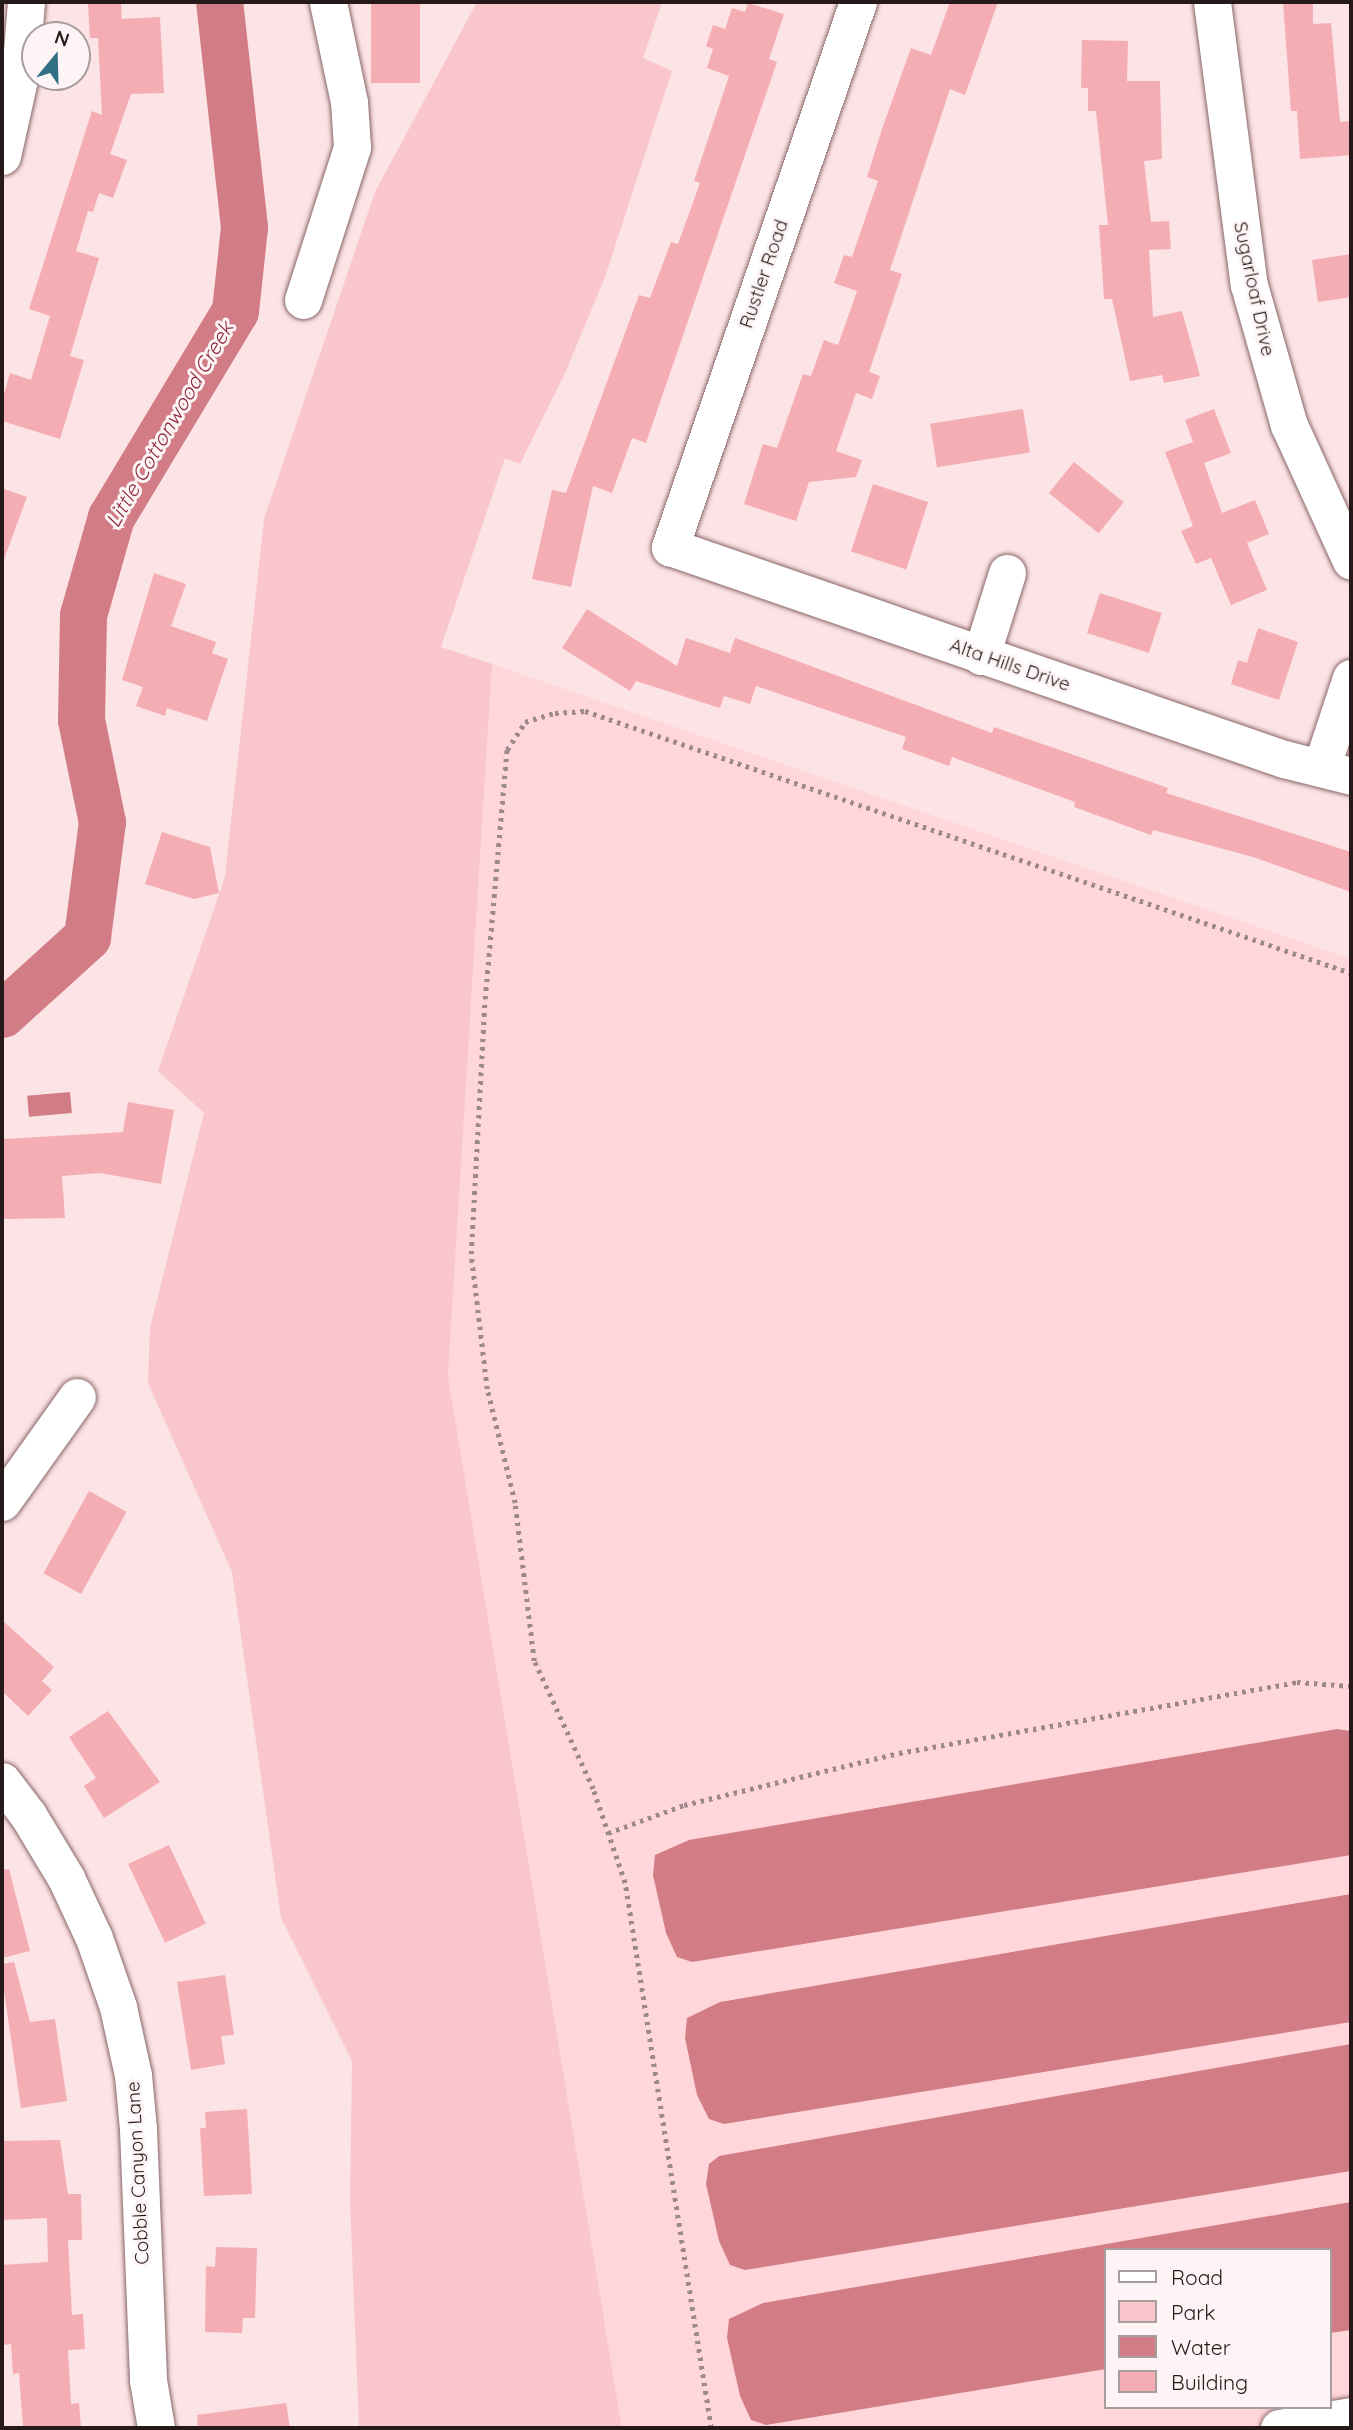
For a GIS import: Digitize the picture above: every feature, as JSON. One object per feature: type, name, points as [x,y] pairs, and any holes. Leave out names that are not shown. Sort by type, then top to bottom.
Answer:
[{"type":"street","points":[[2,156],[20,75],[26,2]]},
{"type":"street","points":[[303,300],[352,147],[349,102],[328,2]]},
{"type":"street","name":"Rustler Road","points":[[670,547],[858,2]]},
{"type":"street","name":"Sugarloaf Drive","points":[[1212,2],[1249,285],[1290,425],[1351,561]]},
{"type":"street","name":"Alta Hills Drive","points":[[670,547],[981,656],[1336,772]]},
{"type":"street","points":[[981,656],[1007,573]]},
{"type":"street","points":[[1336,772],[1351,678]]},
{"type":"street","points":[[2,1502],[76,1397]]},
{"type":"street","name":"Cobble Canyon Lane","points":[[2,1782],[28,1815],[65,1878],[94,1937],[118,2007],[133,2075],[138,2129],[148,2380],[156,2428]]},
{"type":"street","points":[[1279,2428],[1351,2416]]},
{"type":"path","points":[[711,2428],[625,1883],[593,1789],[534,1661],[514,1503],[487,1389],[471,1254],[485,999],[508,750],[525,722],[555,713],[586,711],[1351,973]]},
{"type":"path","points":[[608,1833],[684,1805],[898,1753],[1297,1682],[1351,1686]]},
{"type":"shaded area","points":[[492,664],[1351,959],[1351,2428],[622,2428],[448,1376]]},
{"type":"green space","points":[[477,2],[662,2],[643,58],[672,71],[605,277],[566,371],[520,464],[505,458],[441,647],[492,664],[448,1376],[622,2428],[359,2428],[350,2201],[352,2061],[281,1918],[232,1572],[148,1383],[150,1328],[204,1113],[158,1071],[225,877],[264,519],[375,192]]},
{"type":"water","points":[[70,1092],[72,1113],[29,1117],[27,1096]]},
{"type":"water","points":[[1337,1729],[1351,1731],[1351,1855],[692,1962],[677,1957],[666,1933],[653,1875],[655,1855],[689,1840]]},
{"type":"water","points":[[1351,1894],[1351,2022],[724,2124],[709,2119],[697,2095],[685,2038],[687,2018],[720,2002]]},
{"type":"water","points":[[1351,2044],[1351,2171],[745,2270],[730,2265],[719,2241],[706,2184],[709,2164],[719,2156]]},
{"type":"water","points":[[1351,2202],[1351,2330],[1332,2333],[1332,2248],[1104,2248],[1104,2369],[766,2425],[751,2420],[740,2396],[727,2338],[729,2319],[763,2303]]},
{"type":"building","points":[[88,2],[121,2],[122,19],[160,17],[164,93],[131,94],[110,154],[127,160],[113,198],[99,193],[93,212],[88,211],[76,251],[99,258],[70,356],[84,360],[60,439],[2,421],[2,401],[10,373],[31,380],[50,316],[29,309],[92,111],[102,115],[98,38],[91,38]]},
{"type":"building","points":[[371,2],[420,2],[420,83],[371,83]]},
{"type":"building","points":[[950,2],[998,2],[965,95],[950,89],[890,270],[902,274],[869,372],[880,376],[872,399],[856,393],[836,451],[862,460],[856,477],[809,482],[796,521],[744,504],[763,444],[777,448],[803,374],[811,376],[824,340],[838,345],[857,291],[834,283],[844,255],[852,257],[878,181],[867,177],[882,129],[911,48],[931,55]]},
{"type":"building","points":[[1283,2],[1313,2],[1313,24],[1331,23],[1340,122],[1351,121],[1351,155],[1300,159],[1297,111],[1291,111]]},
{"type":"building","points":[[748,3],[784,14],[769,59],[777,62],[646,443],[632,438],[612,493],[593,486],[571,587],[532,579],[552,490],[566,493],[639,295],[650,298],[671,242],[678,244],[700,183],[694,181],[729,76],[707,68],[713,49],[706,46],[713,25],[725,29],[732,8],[745,12]]},
{"type":"building","points":[[1082,40],[1128,41],[1127,81],[1160,81],[1162,159],[1144,161],[1151,222],[1169,221],[1171,249],[1149,250],[1153,317],[1182,311],[1200,376],[1164,383],[1162,375],[1130,381],[1112,299],[1104,299],[1099,225],[1108,225],[1096,111],[1088,111],[1088,88],[1081,88]]},
{"type":"building","points":[[1351,254],[1351,297],[1318,302],[1312,260]]},
{"type":"building","points":[[1023,409],[1030,452],[937,467],[930,424]]},
{"type":"building","points":[[1214,409],[1231,453],[1204,463],[1222,513],[1255,500],[1269,534],[1247,543],[1267,590],[1231,605],[1211,558],[1196,564],[1181,531],[1193,526],[1165,452],[1193,442],[1185,420]]},
{"type":"building","points":[[1074,462],[1124,502],[1099,533],[1049,493]]},
{"type":"building","points":[[873,484],[928,502],[906,569],[851,552]]},
{"type":"building","points":[[2,488],[27,497],[4,559],[2,558]]},
{"type":"building","points":[[154,573],[186,584],[171,626],[216,642],[212,653],[228,659],[207,721],[167,708],[165,716],[136,706],[143,687],[122,680]]},
{"type":"building","points":[[1100,593],[1162,613],[1149,653],[1087,633]]},
{"type":"building","points":[[587,609],[677,666],[686,638],[730,653],[735,638],[992,733],[994,727],[1168,788],[1166,793],[1351,852],[1351,892],[1253,857],[1153,830],[1151,835],[1074,807],[1075,802],[952,757],[949,766],[902,749],[906,737],[756,686],[750,704],[724,696],[720,708],[636,681],[630,691],[562,648]]},
{"type":"building","points":[[1258,628],[1298,642],[1279,700],[1231,684],[1238,660],[1247,663]]},
{"type":"building","points":[[162,832],[210,847],[219,893],[194,899],[145,884]]},
{"type":"building","points":[[128,1102],[174,1110],[161,1184],[100,1173],[62,1176],[65,1218],[2,1219],[4,1139],[123,1132]]},
{"type":"building","points":[[89,1491],[127,1512],[81,1594],[43,1573]]},
{"type":"building","points":[[2,1620],[54,1667],[42,1681],[52,1690],[28,1716],[2,1691]]},
{"type":"building","points":[[108,1711],[160,1782],[104,1818],[84,1786],[96,1778],[69,1737]]},
{"type":"building","points":[[169,1845],[206,1924],[165,1943],[128,1864]]},
{"type":"building","points":[[9,1869],[30,1951],[2,1958],[2,1870]]},
{"type":"building","points":[[14,1962],[30,2022],[55,2019],[67,2101],[21,2108],[2,1977],[2,1964]]},
{"type":"building","points":[[225,1975],[234,2035],[221,2036],[225,2064],[191,2070],[177,1982]]},
{"type":"building","points":[[247,2109],[252,2194],[204,2196],[200,2128],[206,2128],[205,2112]]},
{"type":"building","points":[[60,2140],[68,2194],[81,2194],[82,2240],[68,2240],[72,2315],[83,2314],[85,2349],[68,2350],[71,2404],[79,2403],[81,2428],[23,2428],[19,2373],[13,2374],[11,2344],[2,2345],[2,2265],[48,2262],[47,2218],[2,2220],[2,2141]]},
{"type":"building","points":[[216,2247],[257,2248],[255,2318],[243,2318],[242,2333],[205,2332],[206,2266],[215,2267]]},
{"type":"building","points":[[286,2403],[290,2428],[198,2428],[197,2415]]},
{"type":"waterway","name":"Little Cottonwood Creek","points":[[2,1014],[87,937],[102,822],[81,720],[83,615],[111,517],[235,311],[244,227],[219,2]]}]
